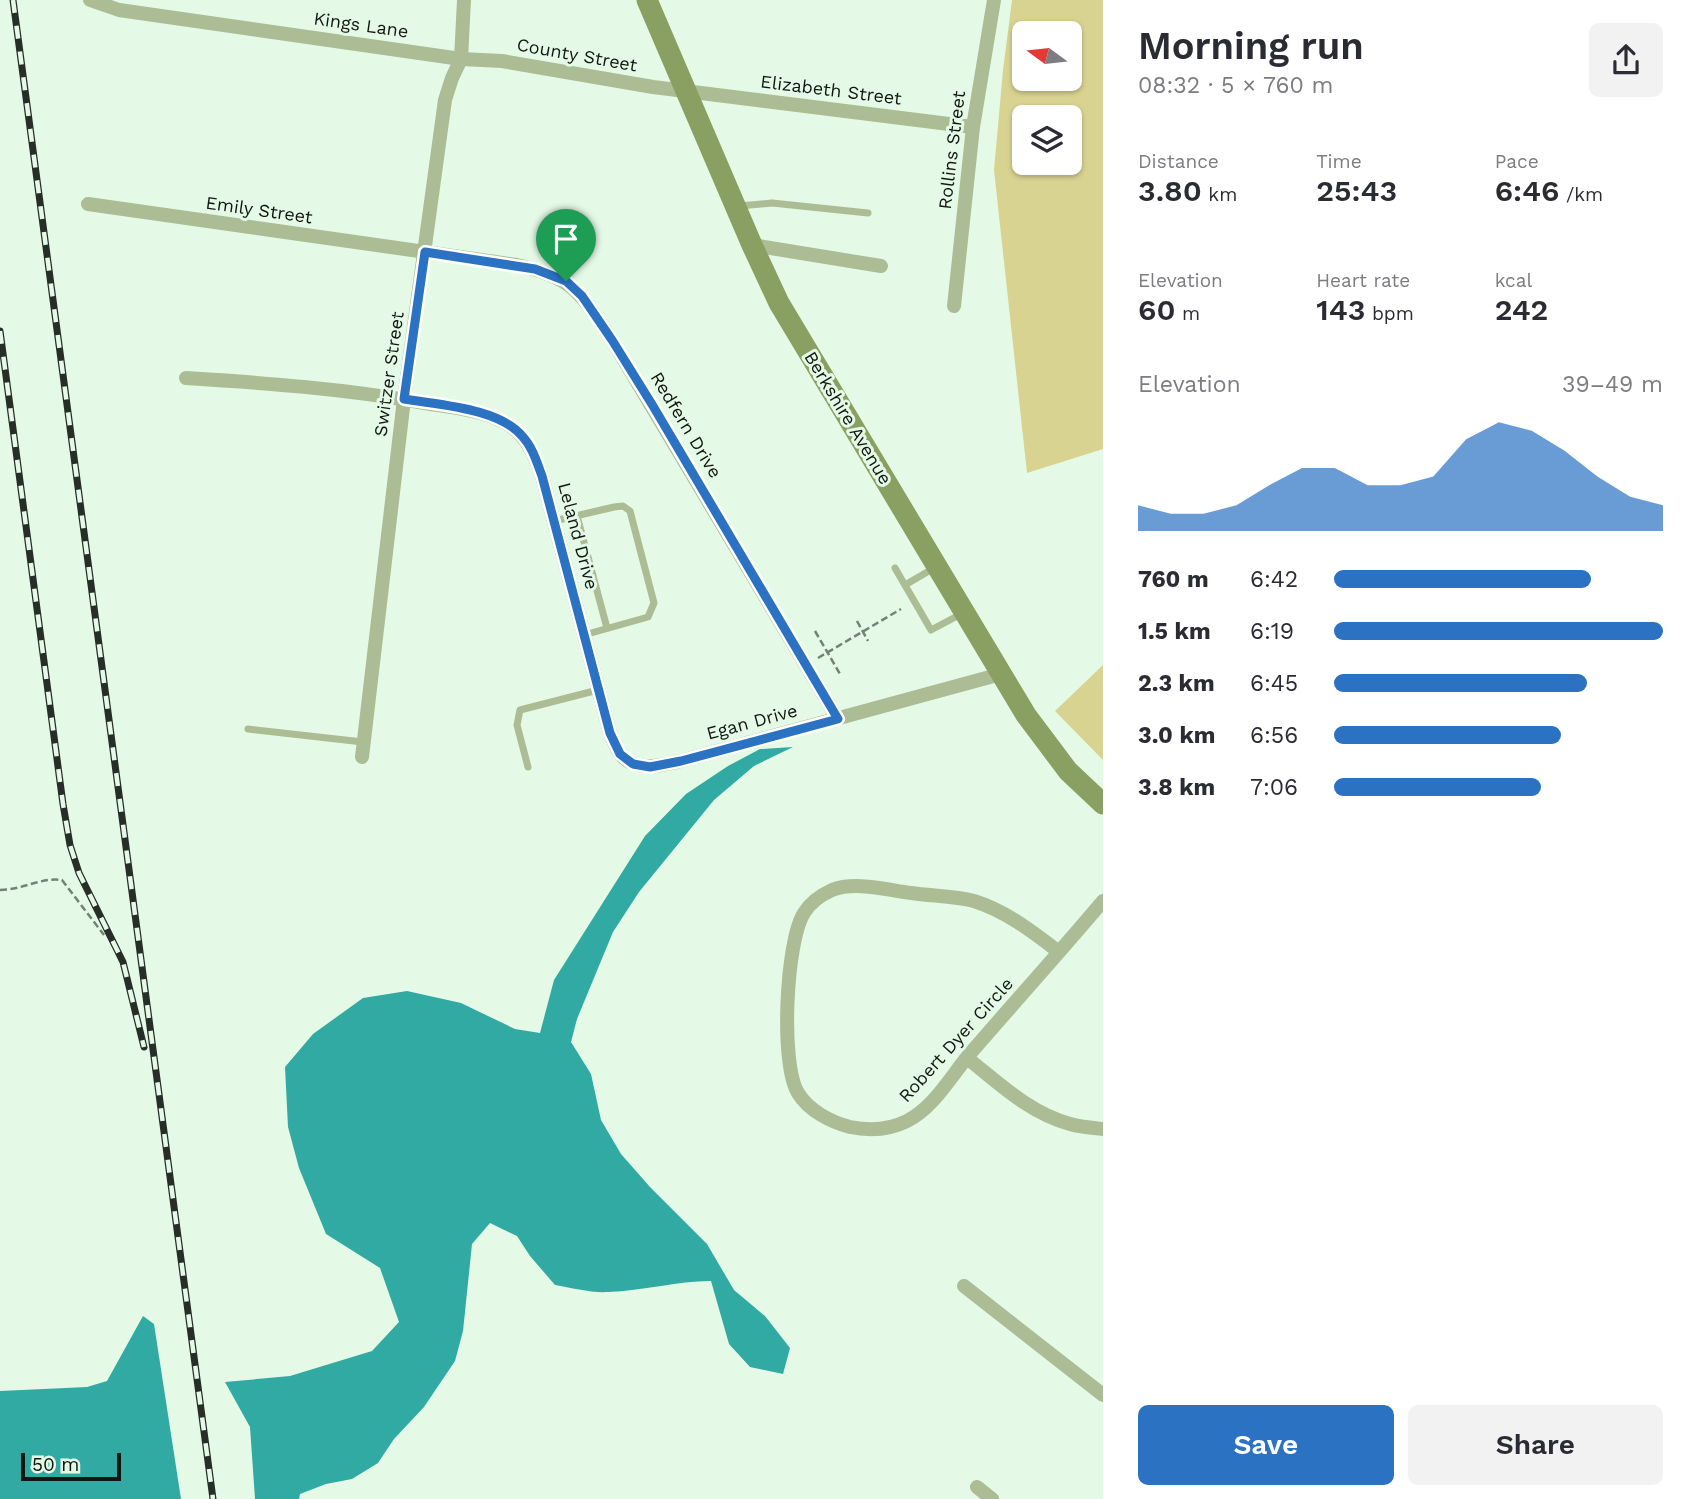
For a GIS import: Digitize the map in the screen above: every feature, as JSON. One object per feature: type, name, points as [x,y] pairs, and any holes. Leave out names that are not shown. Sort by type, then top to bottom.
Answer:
[{"type":"main road","name":"Berkshire Avenue","points":[[647,0],[779,303],[1000,674],[1047,745],[1068,771],[1103,804]]},
{"type":"street","name":"Kings Lane","points":[[90,0],[119,10],[461,59]]},
{"type":"street","name":"Rollins Street","points":[[954,306],[973,127],[994,0]]},
{"type":"street","name":"Switzer Street","points":[[362,757],[404,399],[445,100],[461,59],[460,1]]},
{"type":"street","name":"County Street","points":[[461,59],[502,61],[685,92]]},
{"type":"street","name":"Elizabeth Street","points":[[685,92],[973,127]]},
{"type":"street","name":"Emily Street","points":[[88,204],[425,252]]},
{"type":"street","points":[[752,244],[881,266]]},
{"type":"street","name":"Redfern Drive","points":[[425,252],[535,269],[566,281],[582,296],[653,406],[838,719]]},
{"type":"street","name":"Leland Drive","points":[[186,378],[290,384],[404,399],[490,416],[510,425],[523,436],[534,453],[554,521],[610,733],[620,754],[633,764]]},
{"type":"street","name":"Egan Drive","points":[[633,764],[650,767],[681,761],[1000,674]]},
{"type":"street","name":"Robert Dyer Circle","points":[[1059,952],[1009,916],[972,901],[858,887],[834,890],[812,902],[803,913],[793,938],[787,1037],[791,1076],[798,1094],[820,1114],[843,1125],[864,1129],[893,1126],[914,1117],[929,1104],[1103,901]]},
{"type":"street","points":[[967,1058],[1002,1087],[1043,1114],[1071,1125],[1103,1129]]},
{"type":"street","points":[[964,1286],[1103,1395]]},
{"type":"street","points":[[977,1487],[992,1499]]},
{"type":"lane","points":[[735,207],[772,203],[868,213]]},
{"type":"lane","points":[[554,521],[623,506],[630,511],[654,603],[648,617],[584,635]]},
{"type":"lane","points":[[577,516],[607,628]]},
{"type":"lane","points":[[905,585],[937,566]]},
{"type":"lane","points":[[895,568],[931,630],[964,613]]},
{"type":"lane","points":[[528,767],[517,724],[520,710],[598,690]]},
{"type":"lane","points":[[248,729],[364,742]]},
{"type":"path","points":[[806,665],[901,609]]},
{"type":"path","points":[[857,621],[868,641]]},
{"type":"path","points":[[815,631],[840,674]]},
{"type":"path","points":[[0,890],[27,887],[49,878],[62,880],[104,935]]},
{"type":"shaded area","points":[[1012,0],[1103,0],[1103,449],[1027,473],[994,170]]},
{"type":"shaded area","points":[[1103,665],[1103,760],[1055,711]]},
{"type":"water","points":[[793,747],[754,766],[714,800],[639,892],[613,932],[577,1019],[571,1042],[591,1074],[601,1120],[621,1154],[707,1244],[734,1290],[765,1316],[790,1348],[783,1374],[750,1367],[729,1344],[711,1281],[608,1292],[555,1285],[517,1236],[490,1223],[472,1244],[463,1331],[455,1361],[424,1407],[394,1439],[378,1463],[352,1479],[326,1484],[300,1494],[299,1499],[255,1499],[250,1427],[225,1382],[290,1376],[372,1351],[399,1322],[380,1268],[326,1234],[299,1168],[288,1127],[285,1067],[313,1034],[363,998],[407,991],[461,1003],[515,1029],[540,1033],[554,980],[645,836],[686,794],[728,766],[760,749]]},
{"type":"water","points":[[143,1316],[154,1324],[181,1499],[0,1499],[0,1391],[87,1387],[107,1381]]},
{"type":"railway","points":[[13,0],[213,1499]]},
{"type":"railway","points":[[0,331],[70,845],[79,873],[123,962],[144,1047]]},
{"type":"route","points":[[425,252],[517,265],[566,281],[582,296],[653,406],[838,719],[650,767],[633,764],[620,754],[610,733],[534,453],[523,436],[510,425],[490,416],[404,399],[425,252]]}]
